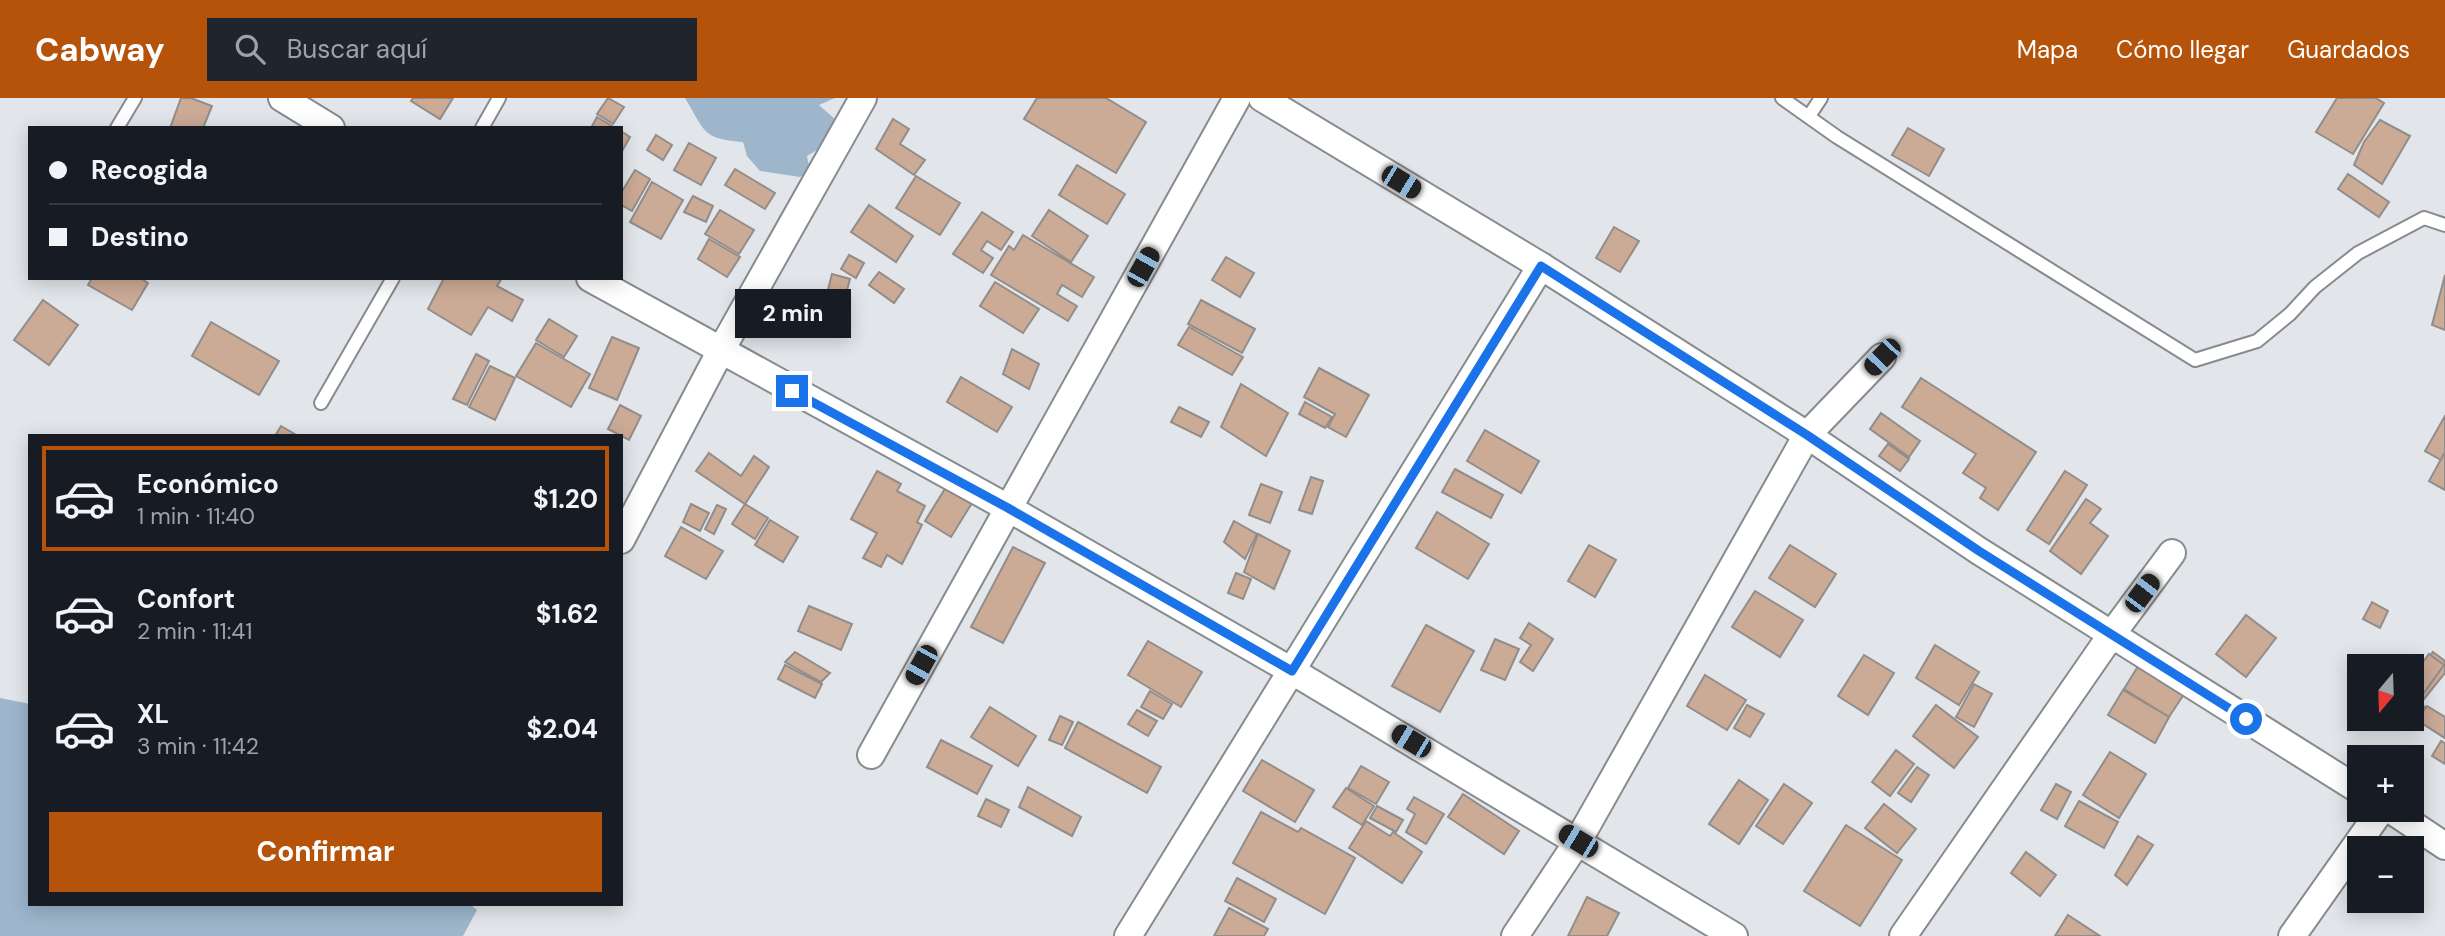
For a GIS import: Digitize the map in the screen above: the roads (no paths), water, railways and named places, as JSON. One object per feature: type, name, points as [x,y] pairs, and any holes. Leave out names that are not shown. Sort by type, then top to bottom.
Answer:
[{"type":"street","points":[[282,98],[328,126]]},
{"type":"street","points":[[623,536],[720,352],[863,98]]},
{"type":"street","points":[[872,755],[1237,98]]},
{"type":"street","points":[[1262,98],[1541,266],[1807,435],[1979,551],[2347,782]]},
{"type":"street","points":[[1128,936],[1541,266]]},
{"type":"street","points":[[594,280],[720,352],[1008,508],[1292,671],[1734,936]]},
{"type":"street","points":[[1515,936],[1578,841],[1807,435],[1882,357]]},
{"type":"street","points":[[1903,936],[2112,634],[2172,553]]},
{"type":"street","points":[[2292,936],[2373,822]]},
{"type":"street","points":[[2409,822],[2445,846]]},
{"type":"lane","points":[[118,126],[135,98]]},
{"type":"lane","points":[[483,126],[499,98]]},
{"type":"lane","points":[[1782,98],[1848,144],[2194,360],[2258,341],[2290,314],[2315,287],[2358,253],[2424,218],[2445,225]]},
{"type":"lane","points":[[1809,116],[1821,98]]},
{"type":"lane","points":[[321,403],[392,280]]}]
